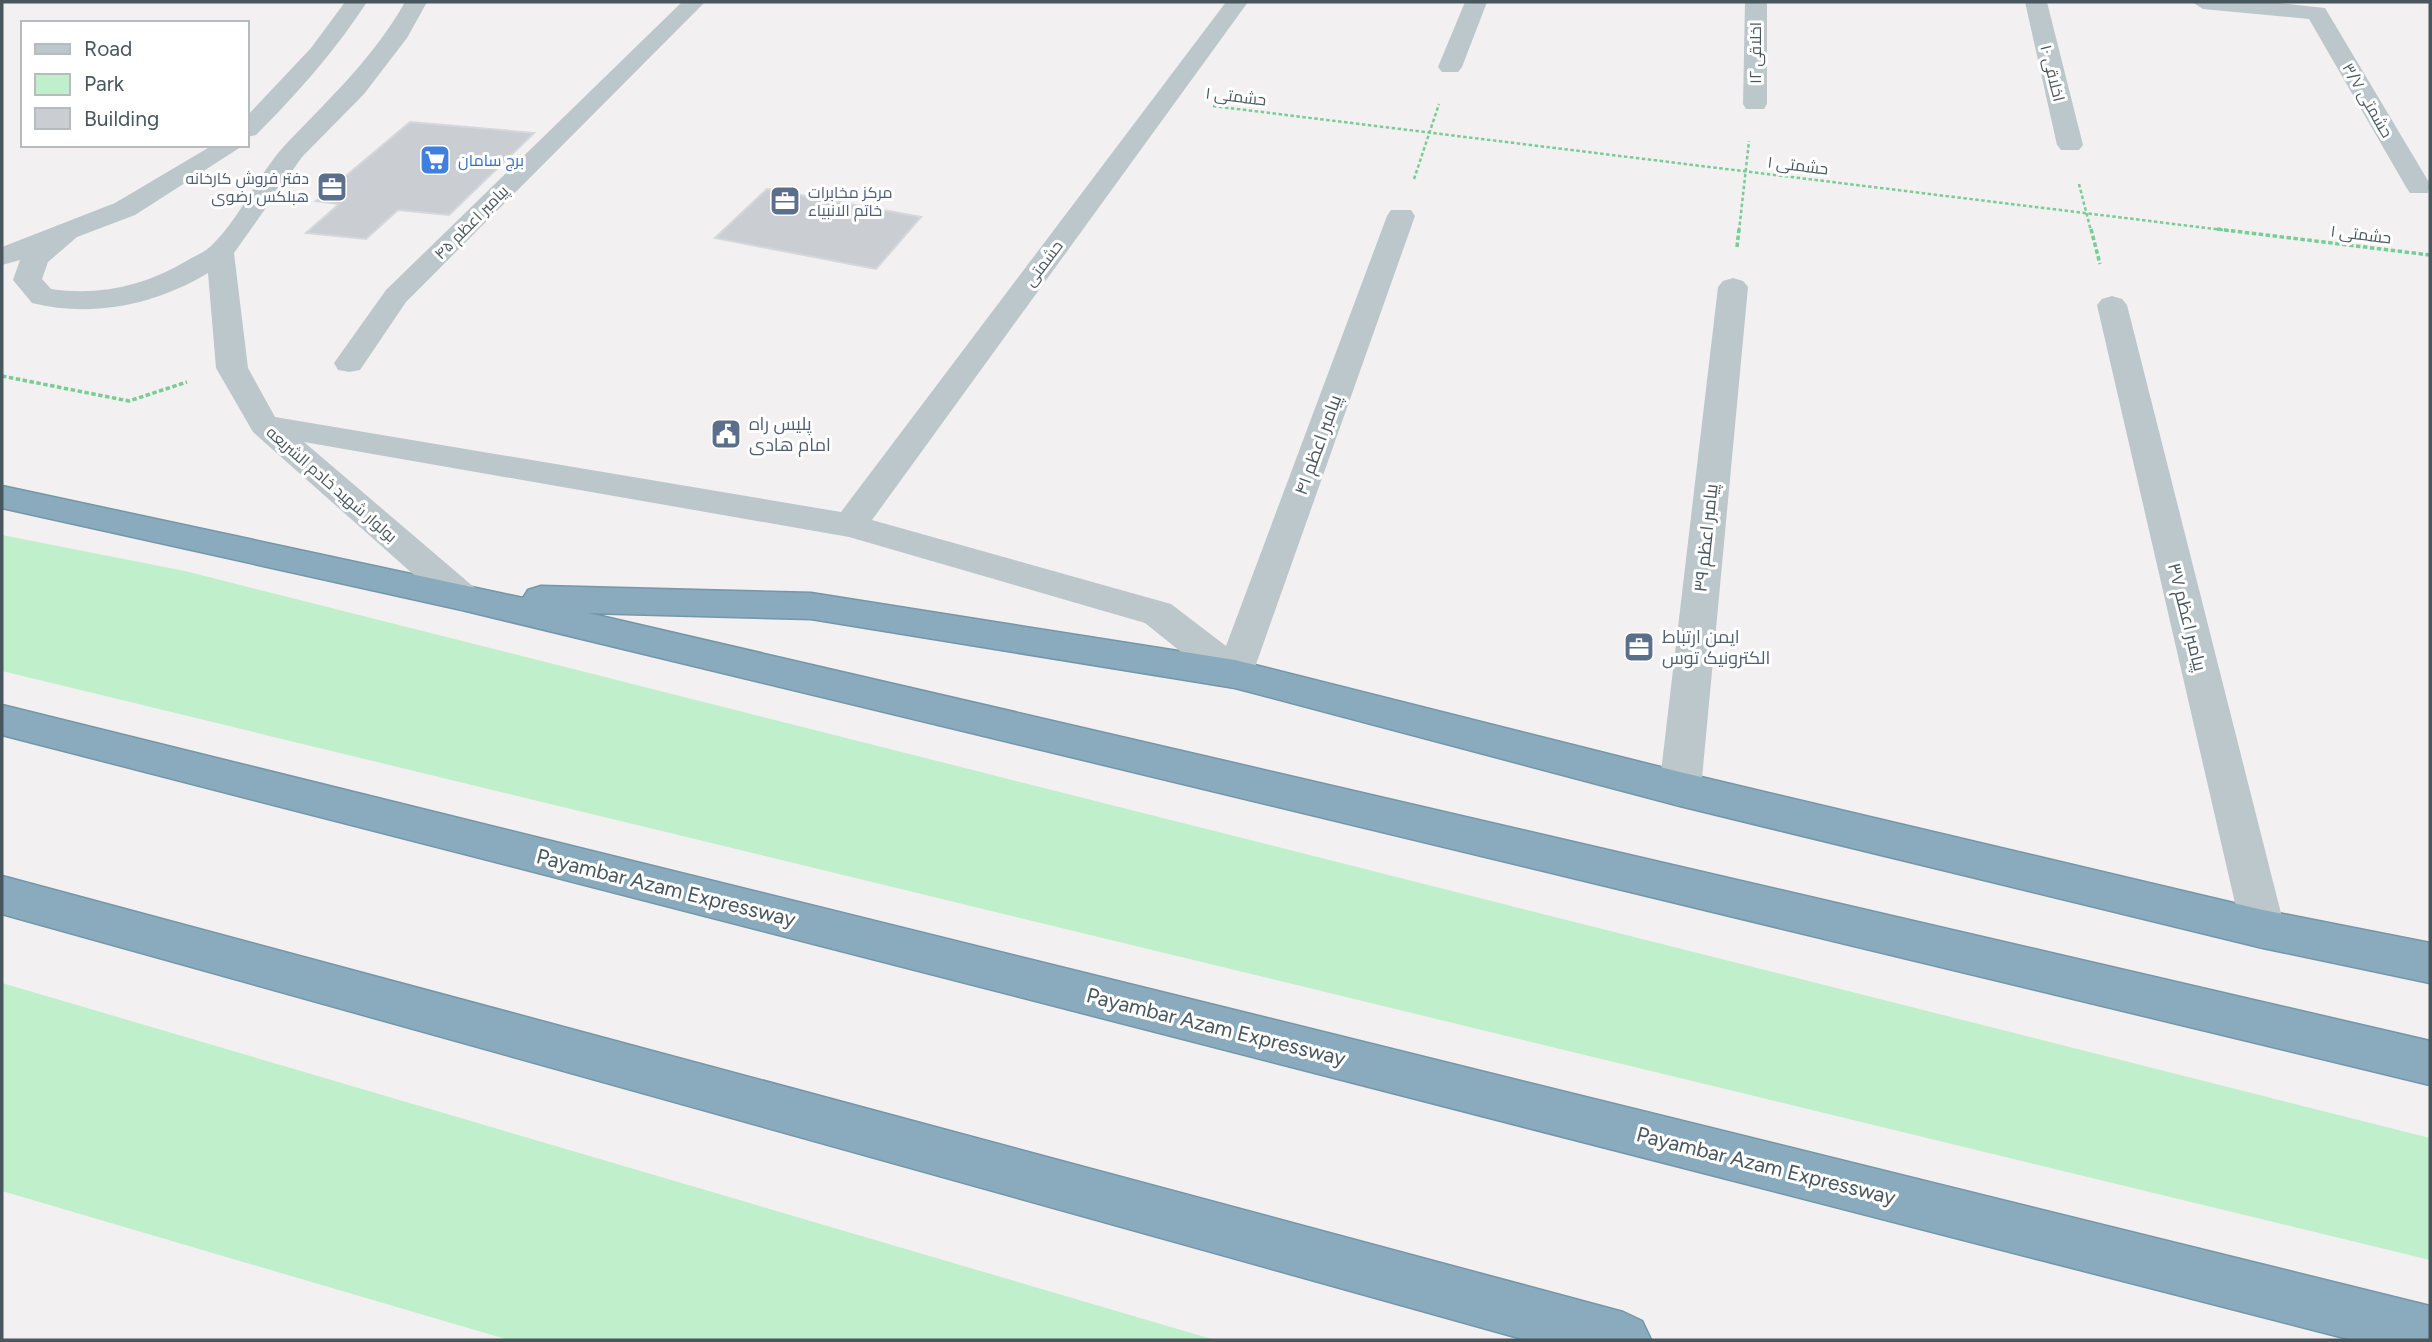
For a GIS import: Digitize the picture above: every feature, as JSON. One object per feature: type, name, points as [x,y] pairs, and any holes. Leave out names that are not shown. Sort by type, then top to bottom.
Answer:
[{"type":"highway","points":[[2,497],[462,597],[2430,1063]]},
{"type":"highway","points":[[462,597],[811,607],[1235,674],[1679,789],[2263,929],[2430,963]]},
{"type":"highway","name":"Payambar Azam Expressway","points":[[2,720],[2430,1334]]},
{"type":"highway","points":[[2,895],[1622,1340]]},
{"type":"street","points":[[248,129],[290,89],[335,35],[356,2]]},
{"type":"street","points":[[65,235],[35,258],[27,280],[42,297],[80,302],[129,296],[177,279],[220,253],[293,152],[363,79],[399,33],[416,2]]},
{"type":"street","name":"پیامبر اعظم ۴۵","points":[[349,363],[396,296],[694,2]]},
{"type":"street","name":"حشمتی","points":[[849,525],[1237,2]]},
{"type":"street","points":[[1450,67],[1476,2]]},
{"type":"street","name":"اخلاقی ۱۲","points":[[1755,104],[1756,2]]},
{"type":"street","name":"اخلاقی ۱۰","points":[[2036,2],[2070,145]]},
{"type":"street","name":"حشمتی ۳/۷","points":[[2203,2],[2317,13],[2419,187]]},
{"type":"street","points":[[2,257],[65,235],[125,209],[228,147]]},
{"type":"street","name":"پیامبر اعظم ۴۱","points":[[1235,674],[1401,216]]},
{"type":"street","name":"بولوار شهید خادم الشریعه","points":[[220,253],[232,368],[264,425],[462,597]]},
{"type":"street","name":"پیامبر اعظم ۳۹","points":[[1679,789],[1733,287]]},
{"type":"street","name":"پیامبر اعظم ۳۷","points":[[2112,305],[2263,929]]},
{"type":"street","points":[[264,425],[849,525],[1158,612],[1235,674]]},
{"type":"path","points":[[1401,216],[1450,67]]},
{"type":"path","name":"حشمتی ۱","points":[[1164,100],[2430,255]]},
{"type":"path","points":[[1733,287],[1744,171],[1755,104]]},
{"type":"path","points":[[2070,145],[2085,213],[2112,305]]},
{"type":"path","points":[[2,376],[128,401],[232,368]]},
{"type":"green space","points":[[2,535],[185,571],[2430,1138],[2430,1260],[2,671]]},
{"type":"green space","points":[[2,983],[1215,1340],[509,1340],[2,1191]]},
{"type":"building","name":"برج سامان","points":[[410,122],[534,133],[449,215],[398,210],[366,239],[306,233],[339,204],[316,201]]},
{"type":"building","points":[[767,189],[921,217],[876,269],[715,238]]},
{"type":"place","name":"برج سامان","points":[[435,160]]},
{"type":"place","name":"دفتر فروش کارخانه هبلکس رضوی","points":[[332,187]]},
{"type":"place","name":"مرکز مخابرات خاتم الانبیاء","points":[[785,201]]},
{"type":"place","name":"پلیس راه امام هادی","points":[[726,434]]},
{"type":"place","name":"ایمن ارتباط الکترونیک توس","points":[[1639,647]]}]
